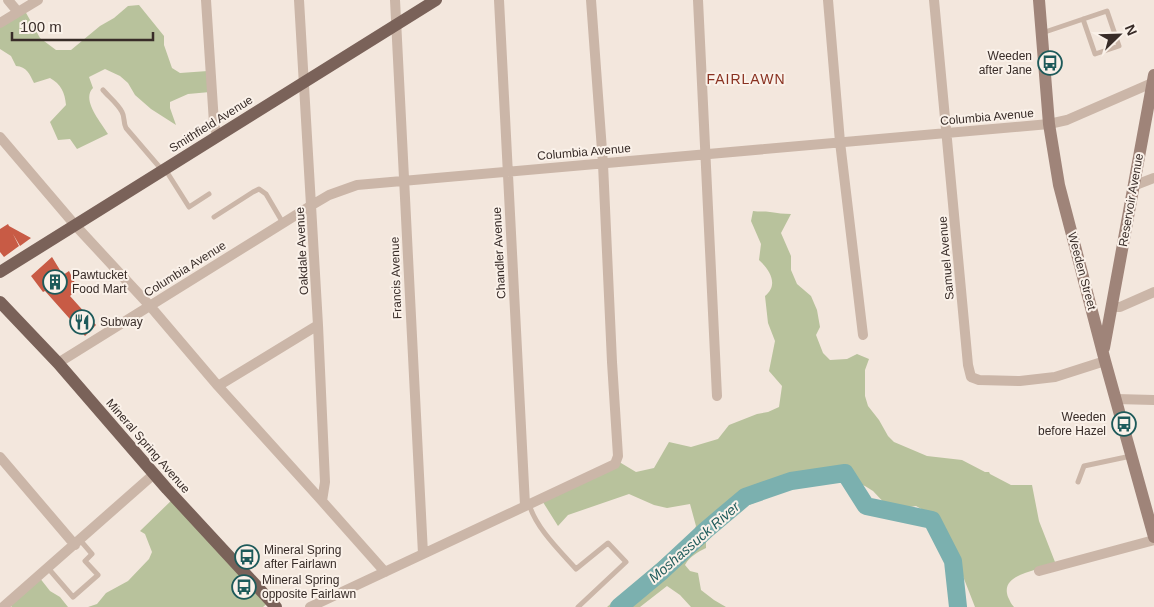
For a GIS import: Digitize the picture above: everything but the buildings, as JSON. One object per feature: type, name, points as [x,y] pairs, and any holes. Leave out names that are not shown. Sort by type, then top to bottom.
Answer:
[{"type":"main road","name":"Smithfield Avenue","points":[[0,272],[436,0]]},
{"type":"main road","name":"Weeden Street","points":[[1039,0],[1049,124],[1059,185],[1104,357],[1132,456],[1149,507],[1153,532]]},
{"type":"main road","name":"Reservoir Avenue","points":[[1104,357],[1112,302],[1153,79]]},
{"type":"main road","name":"Mineral Spring Avenue","points":[[0,302],[58,363],[154,474],[276,607]]},
{"type":"main road","points":[[1090,304],[1112,302]]},
{"type":"street","points":[[8,0],[18,12]]},
{"type":"street","points":[[0,23],[38,0]]},
{"type":"street","points":[[206,0],[214,123],[217,136]]},
{"type":"street","name":"Oakdale Avenue","points":[[299,0],[318,325],[325,482],[322,501]]},
{"type":"street","name":"Francis Avenue","points":[[395,0],[423,554]]},
{"type":"street","name":"Chandler Avenue","points":[[498,0],[527,504]]},
{"type":"street","points":[[310,607],[615,464],[618,456],[603,164],[591,0]]},
{"type":"street","points":[[698,0],[718,396]]},
{"type":"street","points":[[828,0],[840,142],[863,335]]},
{"type":"street","name":"Samuel Avenue","points":[[934,0],[968,365],[971,376],[979,380],[1020,381],[1055,377],[1104,357]]},
{"type":"street","name":"Columbia Avenue","points":[[58,363],[312,205],[329,195],[357,185],[405,179],[603,164],[1049,124],[1067,120],[1153,79]]},
{"type":"street","points":[[0,137],[75,225],[150,306],[218,386],[385,572]]},
{"type":"street","points":[[1134,186],[1154,178]]},
{"type":"street","points":[[1112,302],[1120,307],[1154,292]]},
{"type":"street","points":[[218,386],[318,325]]},
{"type":"street","points":[[1116,399],[1154,400]]},
{"type":"street","points":[[0,457],[78,542]]},
{"type":"street","points":[[3,607],[154,474]]},
{"type":"street","points":[[1039,571],[1153,532]]},
{"type":"lane","points":[[1042,33],[1083,19],[1107,11],[1119,46],[1095,54],[1083,19]]},
{"type":"lane","points":[[103,90],[121,110],[124,115],[123,122],[126,128],[163,170],[189,207],[209,194]]},
{"type":"lane","points":[[214,217],[259,189],[266,194],[283,223]]},
{"type":"lane","points":[[1078,482],[1084,466],[1132,456]]},
{"type":"lane","points":[[527,504],[558,549],[576,568],[608,543],[626,562],[578,607]]},
{"type":"lane","points":[[48,568],[73,597],[98,575],[85,561],[92,554],[78,542]]},
{"type":"green space","points":[[139,5],[164,36],[164,45],[172,68],[180,73],[208,71],[210,92],[188,94],[170,102],[170,108],[176,125],[151,109],[135,95],[128,83],[120,76],[105,69],[89,77],[93,88],[89,99],[93,111],[108,134],[77,149],[70,139],[58,140],[50,122],[66,105],[62,89],[50,78],[34,83],[25,69],[16,66],[11,56],[0,49],[0,24],[25,11],[40,38],[56,50],[71,50],[128,6]]},
{"type":"green space","points":[[753,211],[791,214],[781,233],[791,256],[791,270],[797,284],[811,296],[817,310],[820,327],[816,335],[823,353],[830,360],[847,359],[857,354],[869,359],[865,370],[865,396],[868,406],[894,442],[927,456],[962,460],[985,472],[989,472],[1011,485],[1032,485],[1039,521],[1055,562],[1023,574],[1010,582],[1007,589],[1008,597],[1014,607],[975,607],[941,520],[916,506],[891,510],[873,491],[865,486],[842,478],[809,480],[732,512],[715,528],[706,542],[706,548],[692,557],[685,565],[690,571],[698,573],[701,590],[726,607],[691,607],[680,595],[667,586],[640,607],[607,607],[693,532],[696,526],[690,504],[667,508],[654,505],[629,494],[568,515],[558,526],[541,499],[616,460],[636,472],[654,468],[669,442],[691,447],[718,439],[729,425],[779,407],[782,386],[769,371],[775,341],[768,323],[765,296],[772,287],[772,282],[767,268],[759,260],[761,244],[751,221]]},
{"type":"green space","points":[[176,496],[270,601],[263,607],[88,607],[97,604],[106,593],[128,581],[149,559],[152,552],[145,534],[140,531]]},
{"type":"green space","points":[[39,577],[50,591],[60,597],[68,607],[12,607],[9,604]]},
{"type":"waterway","name":"Moshassuck River","points":[[619,607],[745,497],[791,481],[845,473],[866,506],[932,520],[953,561],[958,607]]},
{"type":"place","name":"Weeden after Jane","points":[[1050,63]]},
{"type":"place","name":"Pawtucket Food Mart","points":[[55,282]]},
{"type":"place","name":"Subway","points":[[82,322]]},
{"type":"place","name":"Weeden before Hazel","points":[[1124,424]]},
{"type":"place","name":"Mineral Spring after Fairlawn","points":[[247,557]]},
{"type":"place","name":"Mineral Spring opposite Fairlawn","points":[[244,587]]},
{"type":"district","name":"FAIRLAWN","points":[[746,79]]}]
